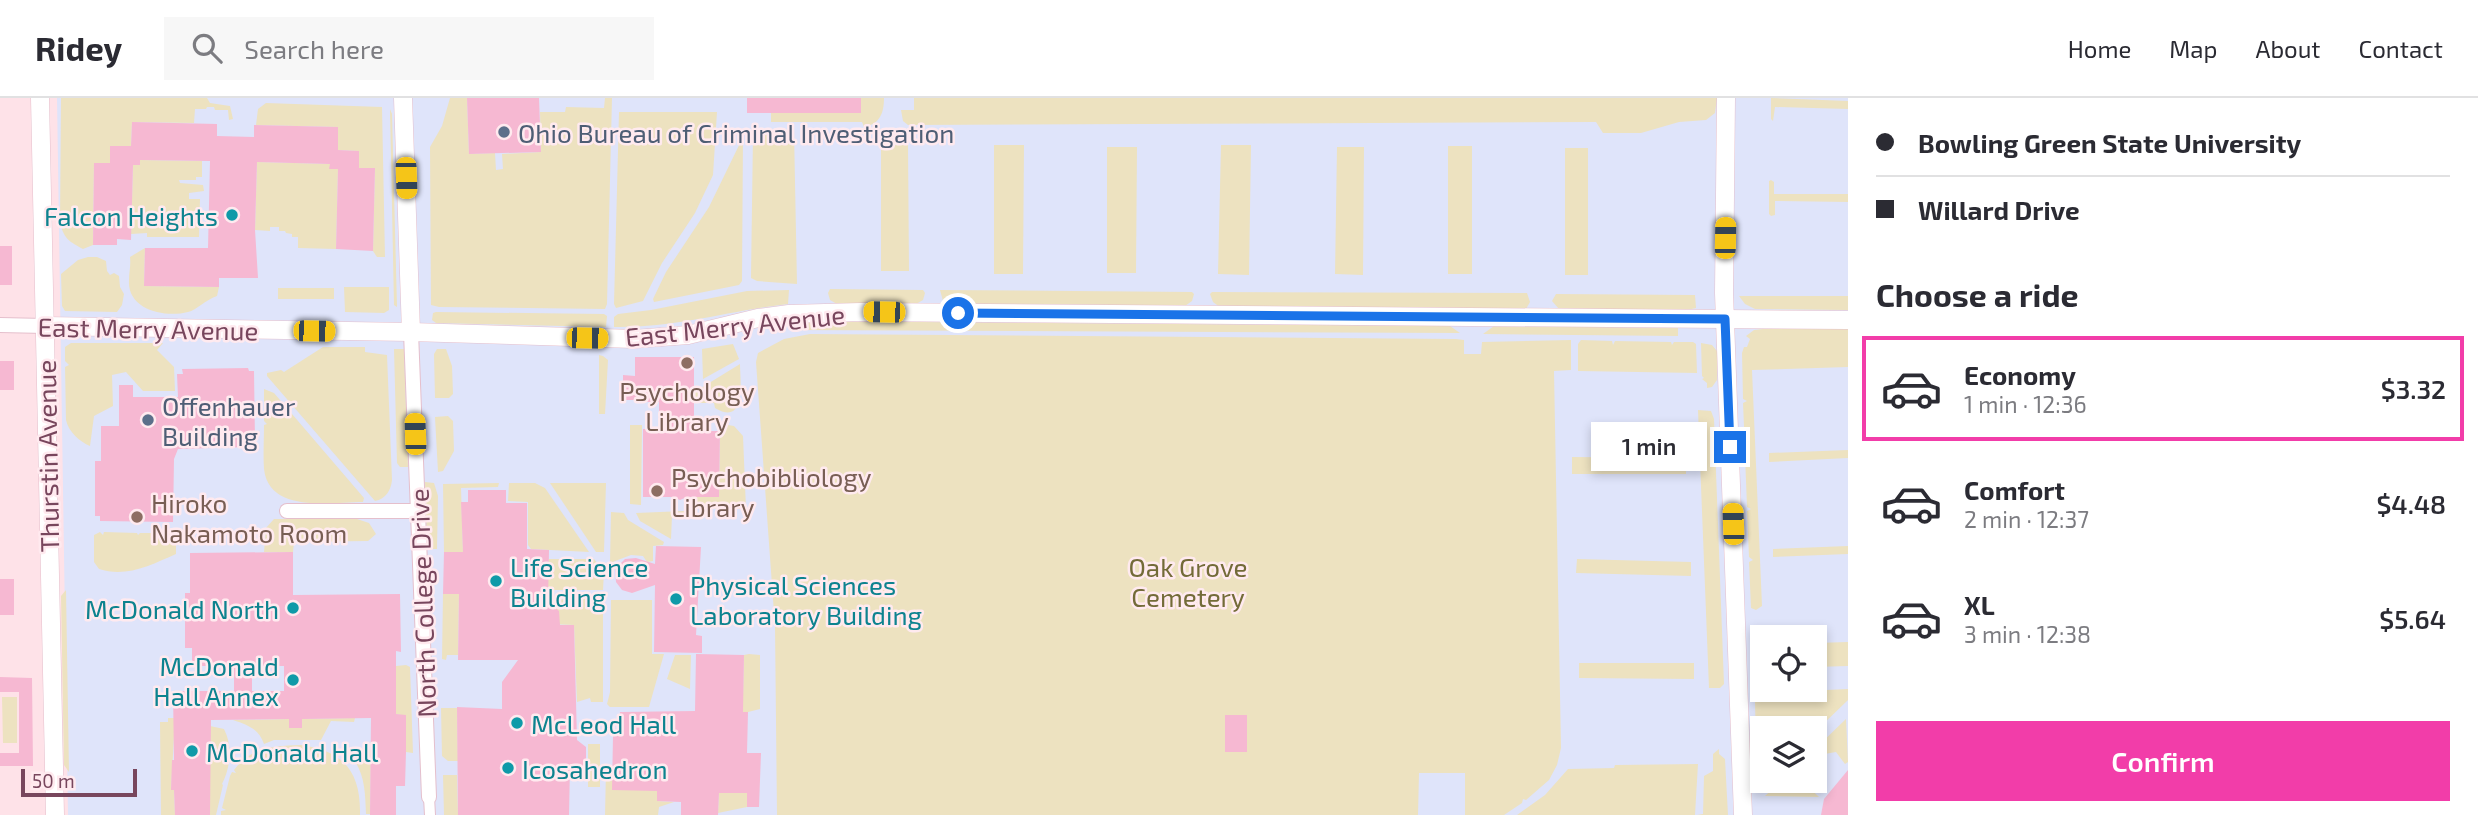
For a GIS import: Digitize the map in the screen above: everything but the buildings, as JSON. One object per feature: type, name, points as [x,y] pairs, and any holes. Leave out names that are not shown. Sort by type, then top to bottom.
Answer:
[{"type":"street","name":"Thurstin Avenue","points":[[40,98],[55,815]]},
{"type":"street","name":"North College Drive","points":[[403,98],[430,815]]},
{"type":"street","points":[[1726,98],[1725,319],[1743,815]]},
{"type":"street","name":"East Merry Avenue","points":[[0,325],[634,339],[688,335],[758,318],[789,314],[861,312],[1848,320]]},
{"type":"street","points":[[287,511],[418,511]]},
{"type":"shaded area","points":[[57,98],[1848,98],[1848,815],[68,815]]},
{"type":"green space","points":[[61,98],[207,98],[210,103],[230,106],[233,119],[229,120],[228,110],[207,107],[195,109],[194,123],[132,122],[131,146],[111,146],[110,163],[94,163],[93,245],[83,249],[68,239],[60,223]]},
{"type":"green space","points":[[450,98],[467,98],[469,154],[495,153],[496,170],[503,169],[502,154],[541,152],[540,112],[565,112],[566,107],[604,108],[605,98],[612,98],[605,309],[431,305],[430,147],[442,126]]},
{"type":"green space","points":[[861,98],[884,98],[880,117],[864,127],[862,122],[771,122],[771,113],[861,113]]},
{"type":"green space","points":[[914,98],[1717,98],[1715,113],[1706,120],[1679,122],[1641,133],[1603,133],[1596,122],[908,125],[903,121],[901,110],[914,110]]},
{"type":"green space","points":[[1771,98],[1848,101],[1848,109],[1775,107],[1773,121]]},
{"type":"green space","points":[[266,103],[382,107],[385,257],[377,257],[373,251],[375,168],[359,168],[358,151],[338,150],[338,127],[256,125],[258,109]]},
{"type":"green space","points":[[390,109],[392,114],[397,307],[394,305]]},
{"type":"green space","points":[[619,112],[717,112],[713,175],[695,213],[662,263],[643,301],[616,308],[614,304]]},
{"type":"green space","points":[[794,131],[797,284],[757,281],[751,278],[753,134]]},
{"type":"green space","points":[[743,137],[742,281],[739,285],[654,302],[666,272],[709,207]]},
{"type":"green space","points":[[881,145],[908,145],[909,271],[881,271]]},
{"type":"green space","points":[[994,145],[1024,145],[1023,274],[994,274]]},
{"type":"green space","points":[[1221,145],[1251,145],[1249,275],[1218,274]]},
{"type":"green space","points":[[1448,146],[1472,146],[1472,274],[1448,274]]},
{"type":"green space","points":[[1107,147],[1137,147],[1136,273],[1107,273]]},
{"type":"green space","points":[[1337,147],[1364,147],[1363,275],[1335,274]]},
{"type":"green space","points":[[1565,148],[1588,148],[1588,275],[1565,275]]},
{"type":"green space","points":[[140,160],[202,161],[202,177],[196,177],[196,180],[179,180],[180,183],[203,185],[204,191],[189,193],[189,199],[200,199],[199,237],[147,237],[147,233],[131,234],[133,165],[140,165]]},
{"type":"green space","points":[[257,162],[330,164],[330,169],[338,169],[336,249],[298,248],[298,237],[279,231],[279,227],[270,227],[270,231],[255,230]]},
{"type":"green space","points":[[1771,180],[1774,182],[1774,194],[1848,194],[1848,202],[1775,201],[1775,215],[1771,216]]},
{"type":"green space","points":[[145,248],[144,286],[219,287],[217,296],[191,311],[179,314],[149,310],[141,305],[130,290],[130,257]]},
{"type":"green space","points":[[88,257],[106,261],[110,275],[114,273],[119,276],[124,294],[122,305],[117,312],[65,311],[62,306],[61,274],[78,260]]},
{"type":"green space","points":[[344,287],[389,287],[389,310],[384,313],[345,312]]},
{"type":"green space","points":[[278,288],[334,288],[334,299],[278,299]]},
{"type":"green space","points":[[830,289],[923,290],[925,293],[923,300],[916,304],[837,304],[830,300]]},
{"type":"green space","points":[[789,290],[788,304],[659,325],[614,327],[614,317],[618,314],[747,291]]},
{"type":"green space","points":[[940,290],[1194,294],[1192,301],[1185,306],[950,306],[943,301]]},
{"type":"green space","points":[[1527,293],[1530,302],[1526,309],[1221,308],[1213,302],[1210,294]]},
{"type":"green space","points":[[1556,294],[1695,295],[1696,308],[1559,309],[1552,301]]},
{"type":"green space","points":[[1739,296],[1848,296],[1848,310],[1755,309],[1745,304]]},
{"type":"green space","points":[[433,313],[607,316],[606,327],[436,323],[432,320]]},
{"type":"green space","points":[[791,321],[1450,326],[1460,333],[790,330]]},
{"type":"green space","points":[[1494,326],[1678,328],[1678,336],[1483,334]]},
{"type":"green space","points":[[1848,329],[1848,367],[1752,370],[1762,606],[1756,610],[1751,608],[1749,562],[1753,560],[1749,557],[1747,511],[1751,509],[1747,507],[1745,455],[1749,452],[1745,450],[1743,403],[1747,401],[1743,399],[1742,353],[1750,339],[1746,336],[1754,330]]},
{"type":"green space","name":"Oak Grove Cemetery","points":[[810,334],[1456,339],[1464,340],[1464,354],[1481,354],[1482,342],[1571,340],[1571,370],[1554,371],[1561,748],[1557,765],[1549,780],[1504,815],[1465,815],[1465,773],[1419,773],[1418,815],[777,815],[775,627],[756,362],[758,353],[784,339]]},
{"type":"green space","points":[[1581,340],[1612,341],[1613,345],[1615,341],[1671,342],[1672,345],[1674,342],[1693,342],[1696,344],[1697,373],[1578,371],[1578,344]]},
{"type":"green space","points":[[71,343],[163,343],[157,350],[174,367],[175,391],[143,391],[126,372],[112,375],[113,406],[94,416],[90,446],[75,436],[66,420],[65,367],[69,365],[65,361],[65,347]]},
{"type":"green space","points":[[1701,343],[1712,345],[1717,351],[1717,380],[1712,387],[1707,388],[1707,383],[1702,379]]},
{"type":"green space","points":[[733,344],[739,359],[703,379],[702,349]]},
{"type":"green space","points":[[323,347],[365,347],[365,352],[387,355],[392,480],[387,494],[379,500],[375,501],[267,376],[267,373],[281,370],[284,372]]},
{"type":"green space","points":[[394,349],[404,349],[408,467],[400,467],[397,463]]},
{"type":"green space","points":[[437,349],[446,349],[452,366],[453,394],[449,398],[435,398],[434,354]]},
{"type":"green space","points":[[599,355],[608,360],[605,414],[599,414]]},
{"type":"green space","points":[[740,364],[741,390],[737,407],[725,412],[715,408],[714,403],[694,403],[694,388],[701,388]]},
{"type":"green space","points":[[264,389],[274,393],[364,498],[363,502],[319,503],[289,499],[277,493],[268,483],[264,469],[264,425],[267,424],[264,421]]},
{"type":"green space","points":[[1698,410],[1711,411],[1714,419],[1724,684],[1720,688],[1709,688]]},
{"type":"green space","points":[[448,416],[453,421],[454,451],[443,471],[438,472],[435,417]]},
{"type":"green space","points":[[722,424],[734,426],[743,436],[746,509],[693,508],[691,505],[694,497],[719,496]]},
{"type":"green space","points":[[630,425],[642,425],[641,505],[630,504]]},
{"type":"green space","points":[[1848,450],[1848,458],[1769,462],[1769,453]]},
{"type":"green space","points":[[1572,457],[1686,458],[1686,474],[1572,474]]},
{"type":"green space","points":[[425,482],[434,483],[438,496],[437,549],[427,549]]},
{"type":"green space","points":[[499,483],[498,487],[461,488],[463,552],[444,552],[443,484]]},
{"type":"green space","points":[[509,483],[535,483],[545,488],[589,552],[531,549],[528,545],[528,502],[508,501]]},
{"type":"green space","points":[[550,483],[606,483],[604,552],[596,552]]},
{"type":"green space","points":[[684,511],[684,516],[672,516],[671,539],[640,521],[636,513]]},
{"type":"green space","points":[[611,512],[624,513],[628,520],[664,542],[663,545],[653,546],[653,561],[647,562],[643,556],[631,555],[610,563]]},
{"type":"green space","points":[[274,519],[357,519],[369,523],[376,534],[368,541],[294,542],[293,552],[264,552],[266,528]]},
{"type":"green space","points":[[100,532],[103,535],[104,532],[138,535],[175,533],[180,537],[177,537],[180,542],[176,543],[176,554],[157,562],[129,571],[109,571],[99,569],[94,562],[94,535]]},
{"type":"green space","points":[[1848,546],[1848,554],[1773,557],[1773,549]]},
{"type":"green space","points":[[549,559],[594,559],[604,572],[603,590],[547,590]]},
{"type":"green space","points":[[1577,559],[1691,562],[1691,576],[1576,573]]},
{"type":"green space","points":[[66,590],[69,772],[64,765],[61,596]]},
{"type":"green space","points":[[443,594],[459,594],[458,655],[447,655],[446,660],[442,659]]},
{"type":"green space","points":[[602,599],[603,603],[603,702],[591,702],[590,698],[577,702],[574,625],[523,623],[548,600]]},
{"type":"green space","points":[[611,600],[652,600],[652,654],[664,654],[649,707],[610,707],[607,704],[610,692]]},
{"type":"green space","points":[[1848,642],[1848,666],[1827,667],[1827,643]]},
{"type":"green space","points":[[675,655],[691,655],[690,689],[667,679]]},
{"type":"green space","points":[[744,655],[760,655],[760,709],[748,712],[716,712],[743,696]]},
{"type":"green space","points":[[1579,663],[1694,663],[1694,679],[1579,678]]},
{"type":"green space","points":[[396,666],[410,667],[413,753],[406,752],[406,716],[396,714]]},
{"type":"green space","points":[[1848,689],[1848,700],[1827,720],[1827,716],[1755,716],[1755,702],[1827,702],[1827,690]]},
{"type":"green space","points":[[2,697],[17,697],[17,743],[3,743]]},
{"type":"green space","points":[[441,708],[457,708],[458,761],[448,761],[442,756]]},
{"type":"green space","points":[[168,718],[175,718],[171,790],[174,790],[175,815],[161,815],[160,722],[168,722]]},
{"type":"green space","points":[[355,718],[354,722],[331,721],[321,740],[274,740],[264,744],[252,728],[233,720],[289,719],[289,728],[302,727],[302,719]]},
{"type":"green space","points":[[1846,719],[1848,762],[1845,764],[1836,752],[1827,754],[1827,737]]},
{"type":"green space","points":[[210,726],[224,729],[229,750],[229,764],[216,815],[210,815]]},
{"type":"green space","points":[[588,744],[600,744],[600,787],[588,787]]},
{"type":"green space","points":[[301,745],[328,752],[347,766],[357,787],[360,815],[221,815],[221,811],[226,810],[222,808],[230,776],[232,772],[236,773],[234,770],[241,762],[264,749]]},
{"type":"green space","points":[[365,748],[371,750],[370,814],[366,814],[361,774],[349,753]]},
{"type":"green space","points":[[1719,749],[1719,754],[1725,759],[1728,815],[1697,815],[1703,814],[1704,776],[1713,771],[1713,754]]},
{"type":"green space","points":[[1698,764],[1695,815],[1517,815],[1545,795],[1568,769],[1614,768],[1615,765]]},
{"type":"green space","points":[[609,767],[657,791],[657,801],[674,802],[659,807],[658,815],[605,815],[606,770]]},
{"type":"green space","points":[[443,775],[457,775],[458,815],[444,815]]},
{"type":"green space","points":[[719,793],[747,793],[747,807],[718,813]]},
{"type":"green space","points":[[1768,793],[1815,793],[1819,797],[1765,796]]},
{"type":"place","name":"Ohio Bureau of Criminal Investigation","points":[[504,132]]},
{"type":"place","name":"Falcon Heights","points":[[232,215]]},
{"type":"place","name":"Psychology Library","points":[[687,363]]},
{"type":"place","name":"Offenhauer Building","points":[[148,420]]},
{"type":"place","name":"Psychobibliology Library","points":[[657,491]]},
{"type":"place","name":"Hiroko Nakamoto Room","points":[[137,517]]},
{"type":"place","name":"Life Science Building","points":[[496,581]]},
{"type":"place","name":"Physical Sciences Laboratory Building","points":[[676,599]]},
{"type":"place","name":"McDonald North","points":[[293,608]]},
{"type":"place","name":"McDonald Hall Annex","points":[[293,680]]},
{"type":"place","name":"McLeod Hall","points":[[517,723]]},
{"type":"place","name":"McDonald Hall","points":[[192,751]]},
{"type":"place","name":"Icosahedron","points":[[508,768]]},
{"type":"route","points":[[958,313],[1725,319],[1730,447]]}]
